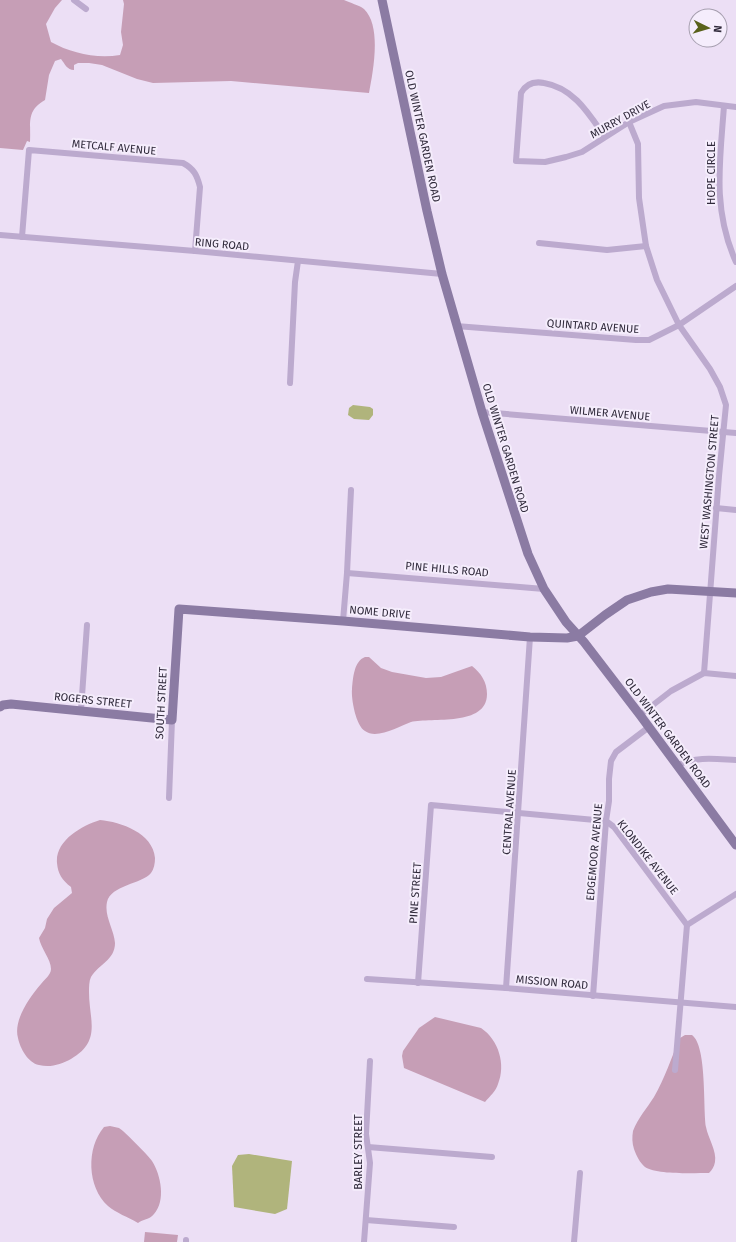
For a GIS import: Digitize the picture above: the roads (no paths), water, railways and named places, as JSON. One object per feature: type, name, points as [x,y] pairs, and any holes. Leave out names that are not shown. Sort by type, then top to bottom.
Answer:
[{"type":"main road","name":"OLD WINTER GARDEN ROAD","points":[[382,0],[442,274],[482,412],[528,554],[544,589],[566,622],[640,715],[736,845]]},
{"type":"main road","points":[[578,636],[626,600],[651,592],[668,590],[736,593]]},
{"type":"main road","name":"NOME DRIVE","points":[[179,609],[530,637],[568,638],[578,636]]},
{"type":"main road","name":"SOUTH STREET","points":[[172,720],[179,609]]},
{"type":"main road","name":"ROGERS STREET","points":[[0,707],[11,704],[172,720]]},
{"type":"street","points":[[74,0],[86,9]]},
{"type":"street","name":"MURRY DRIVE","points":[[605,137],[584,107],[568,92],[554,84],[540,82],[529,84],[521,93],[516,161],[545,162],[582,152],[629,122],[664,106],[696,102],[736,107]]},
{"type":"street","name":"HOPE CIRCLE","points":[[724,106],[719,168],[719,196],[723,226],[736,262]]},
{"type":"street","name":"WEST WASHINGTON STREET","points":[[629,122],[638,144],[639,198],[646,246],[657,280],[679,324],[710,369],[720,387],[726,405],[716,508],[704,673]]},
{"type":"street","name":"METCALF AVENUE","points":[[22,237],[29,150],[183,163],[191,167],[198,178],[200,187],[195,251]]},
{"type":"street","name":"RING ROAD","points":[[0,235],[195,251],[442,274]]},
{"type":"street","points":[[539,243],[607,250],[646,246]]},
{"type":"street","points":[[290,383],[295,282],[298,261]]},
{"type":"street","name":"QUINTARD AVENUE","points":[[456,326],[649,340],[679,324],[736,286]]},
{"type":"street","name":"WILMER AVENUE","points":[[482,412],[736,433]]},
{"type":"street","points":[[343,621],[351,490]]},
{"type":"street","points":[[716,508],[736,510]]},
{"type":"street","name":"PINE HILLS ROAD","points":[[347,573],[544,589]]},
{"type":"street","points":[[80,710],[87,626]]},
{"type":"street","name":"CENTRAL AVENUE","points":[[506,988],[530,637]]},
{"type":"street","points":[[640,715],[671,691],[704,673],[736,676]]},
{"type":"street","name":"SOUTH STREET","points":[[169,798],[172,720]]},
{"type":"street","name":"EDGEMOOR AVENUE","points":[[593,996],[611,761],[616,752],[649,727]]},
{"type":"street","points":[[678,765],[687,761],[706,758],[736,760]]},
{"type":"street","name":"KLONDIKE AVENUE","points":[[430,805],[606,821],[614,827],[688,925]]},
{"type":"street","name":"PINE STREET","points":[[418,983],[430,805]]},
{"type":"street","points":[[675,1070],[688,925],[736,894]]},
{"type":"street","name":"MISSION ROAD","points":[[367,979],[506,988],[736,1007]]},
{"type":"street","name":"BARLEY STREET","points":[[364,1242],[370,1162],[366,1134],[370,1061]]},
{"type":"street","points":[[368,1147],[492,1157]]},
{"type":"street","points":[[574,1242],[580,1173]]},
{"type":"street","points":[[366,1220],[454,1227]]}]
